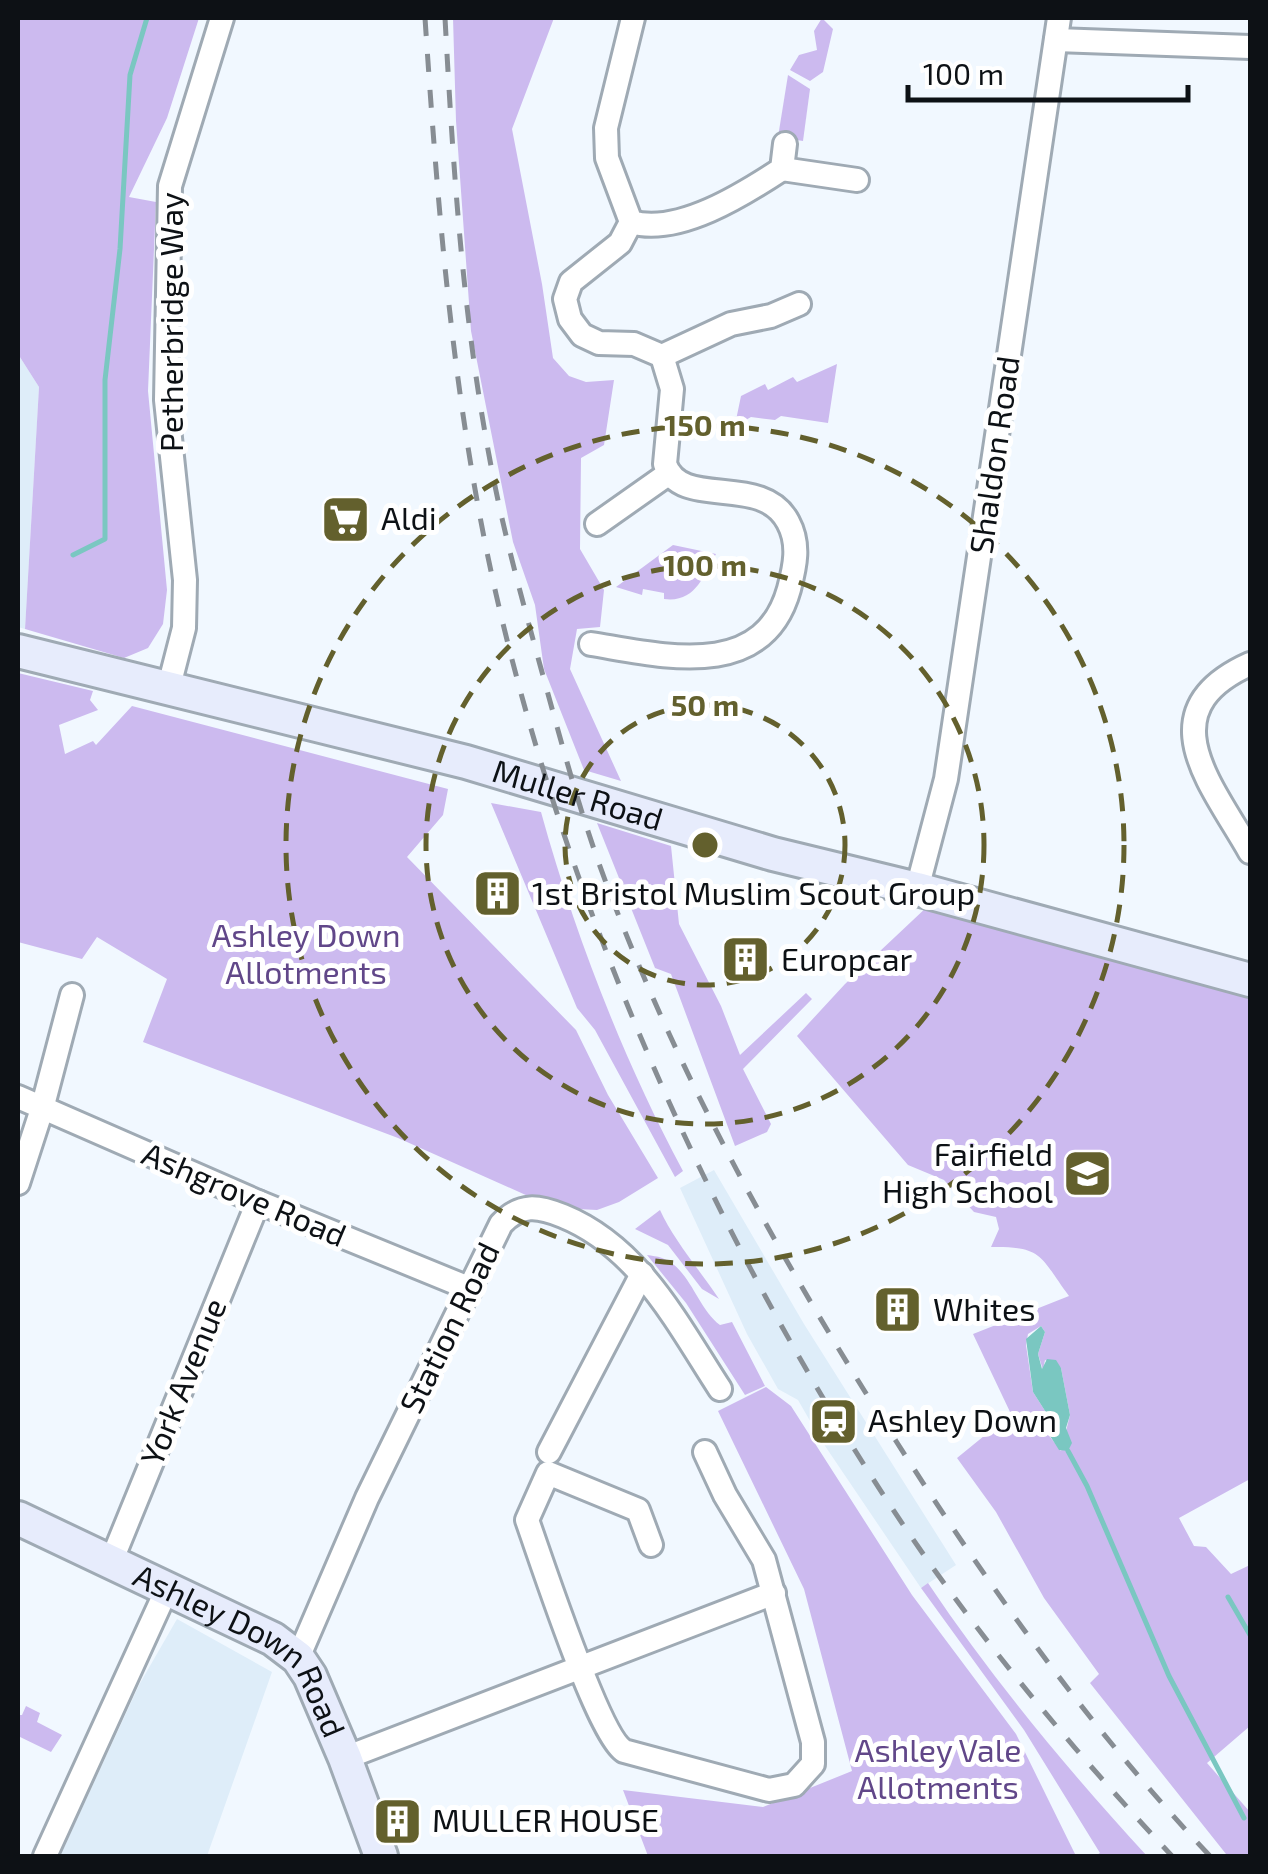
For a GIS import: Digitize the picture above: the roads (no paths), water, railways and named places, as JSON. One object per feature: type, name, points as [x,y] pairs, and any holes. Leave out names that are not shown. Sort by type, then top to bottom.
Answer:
[{"type":"main road","name":"Muller Road","points":[[18,651],[466,762],[773,854],[1250,980]]},
{"type":"main road","name":"Ashley Down Road","points":[[18,1518],[273,1639],[298,1658],[310,1676],[345,1758],[381,1856]]},
{"type":"street","name":"Petherbridge Way","points":[[168,690],[182,641],[185,580],[166,400],[170,186],[222,18]]},
{"type":"street","points":[[632,18],[606,128],[607,158],[631,222],[620,243],[571,282],[565,299],[570,319],[582,335],[598,343],[634,344],[662,356],[730,324],[771,316],[799,304]]},
{"type":"street","points":[[1058,29],[1250,47]]},
{"type":"street","name":"Shaldon Road","points":[[917,889],[946,779],[1058,29]]},
{"type":"street","points":[[782,169],[785,144]]},
{"type":"street","points":[[631,222],[652,226],[694,216],[754,188],[782,169],[858,180]]},
{"type":"street","points":[[603,638],[687,658],[721,655],[753,639],[776,618],[783,606],[796,548],[783,514],[775,505],[756,496],[679,483],[668,474],[665,464],[672,389],[662,356]]},
{"type":"street","points":[[596,524],[668,474]]},
{"type":"street","points":[[1250,664],[1210,692],[1195,720],[1193,733],[1197,760],[1250,852]]},
{"type":"street","points":[[18,1183],[72,995]]},
{"type":"street","name":"Ashgrove Road","points":[[18,1097],[258,1202],[471,1289]]},
{"type":"street","name":"York Avenue","points":[[111,1562],[258,1202]]},
{"type":"street","name":"Station Road","points":[[298,1658],[367,1498],[501,1224],[522,1208],[534,1206],[584,1226],[612,1244],[642,1274],[720,1389]]},
{"type":"street","points":[[550,1452],[642,1274]]},
{"type":"street","points":[[651,1544],[638,1510],[548,1473],[527,1520],[608,1733],[620,1749],[769,1790],[786,1788],[809,1772],[815,1749],[758,1546],[725,1495],[705,1452]]},
{"type":"street","points":[[45,1856],[167,1589]]},
{"type":"street","points":[[345,1758],[774,1593]]},
{"type":"waterway","points":[[73,555],[105,539],[105,380],[120,249],[130,75],[147,18]]},
{"type":"waterway","points":[[1068,1451],[1087,1486],[1169,1676],[1244,1818]]},
{"type":"waterway","points":[[1228,1597],[1250,1635]]},
{"type":"railway","points":[[425,18],[449,307],[481,523],[528,717],[566,840],[610,961],[715,1200],[775,1315],[840,1426],[908,1532],[1001,1659],[1172,1856]]},
{"type":"railway","points":[[445,18],[465,292],[494,480],[579,801],[637,961],[738,1172],[814,1308],[896,1441],[1043,1656],[1124,1759],[1210,1856]]},
{"type":"place","name":"Aldi","points":[[346,519]]},
{"type":"place","name":"1st Bristol Muslim Scout Group","points":[[497,894]]},
{"type":"place","name":"Europcar","points":[[746,960]]},
{"type":"place","name":"Fairfield High School","points":[[1088,1173]]},
{"type":"place","name":"Whites","points":[[898,1310]]},
{"type":"place","name":"Ashley Down","points":[[833,1421]]},
{"type":"place","name":"MULLER HOUSE","points":[[397,1821]]},
{"type":"park label","name":"Ashley Down Allotments","points":[[306,954]]},
{"type":"park label","name":"Ashley Vale Allotments","points":[[938,1770]]}]
